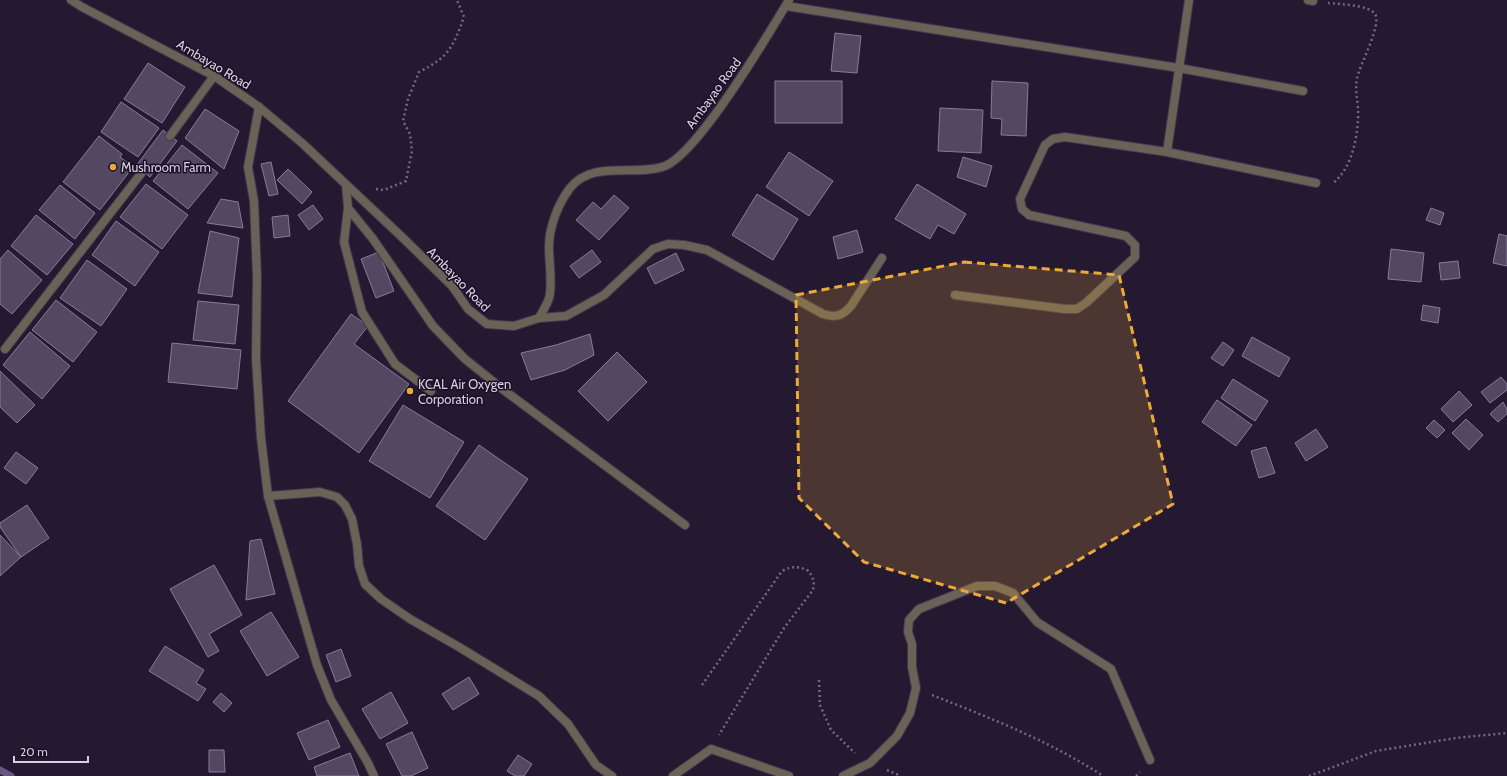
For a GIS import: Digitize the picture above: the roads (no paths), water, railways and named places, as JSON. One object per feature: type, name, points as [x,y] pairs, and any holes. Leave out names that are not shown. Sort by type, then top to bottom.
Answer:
[{"type":"street","name":"Ambayao Road","points":[[71,0],[214,76],[259,107],[302,143],[403,238],[452,286],[468,309],[487,324],[514,326],[539,318],[550,294],[549,246],[553,223],[560,205],[571,187],[584,177],[603,171],[648,169],[665,166],[682,155],[723,104],[787,3]]},
{"type":"street","points":[[1167,152],[1189,0]]},
{"type":"street","points":[[787,3],[1179,68],[1303,91]]},
{"type":"street","points":[[170,136],[214,76]]},
{"type":"street","points":[[259,107],[248,167],[254,201],[257,276],[256,359],[261,438],[268,496],[317,664],[331,700],[365,757],[374,776]]},
{"type":"street","points":[[955,295],[1065,309],[1077,309],[1087,302],[1135,257],[1135,245],[1126,236],[1029,214],[1022,209],[1020,199],[1045,145],[1054,139],[1065,137],[1167,152],[1316,183]]},
{"type":"street","points":[[5,349],[142,171]]},
{"type":"street","points":[[346,185],[348,208],[344,242],[362,312],[395,364],[431,391]]},
{"type":"street","points":[[348,208],[373,239],[433,326],[465,359],[505,391],[685,525]]},
{"type":"street","points":[[539,318],[566,316],[604,295],[653,249],[668,244],[684,245],[707,250],[823,314],[833,317],[846,312],[851,306],[882,258]]},
{"type":"street","points":[[268,496],[320,492],[337,497],[345,505],[352,519],[357,544],[359,566],[365,584],[381,598],[410,618],[538,696],[568,724],[596,765],[612,776]]},
{"type":"street","points":[[842,776],[870,763],[897,736],[910,713],[916,688],[912,667],[912,644],[908,632],[909,620],[919,609],[978,586],[995,586],[1013,593],[1037,622],[1111,669],[1150,760]]},
{"type":"street","points":[[673,776],[711,749],[789,776]]},
{"type":"waterway","points":[[0,770],[11,776]]},
{"type":"place","name":"Mushroom Farm","points":[[113,167]]},
{"type":"place","name":"KCAL Air Oxygen Corporation","points":[[410,391]]}]
